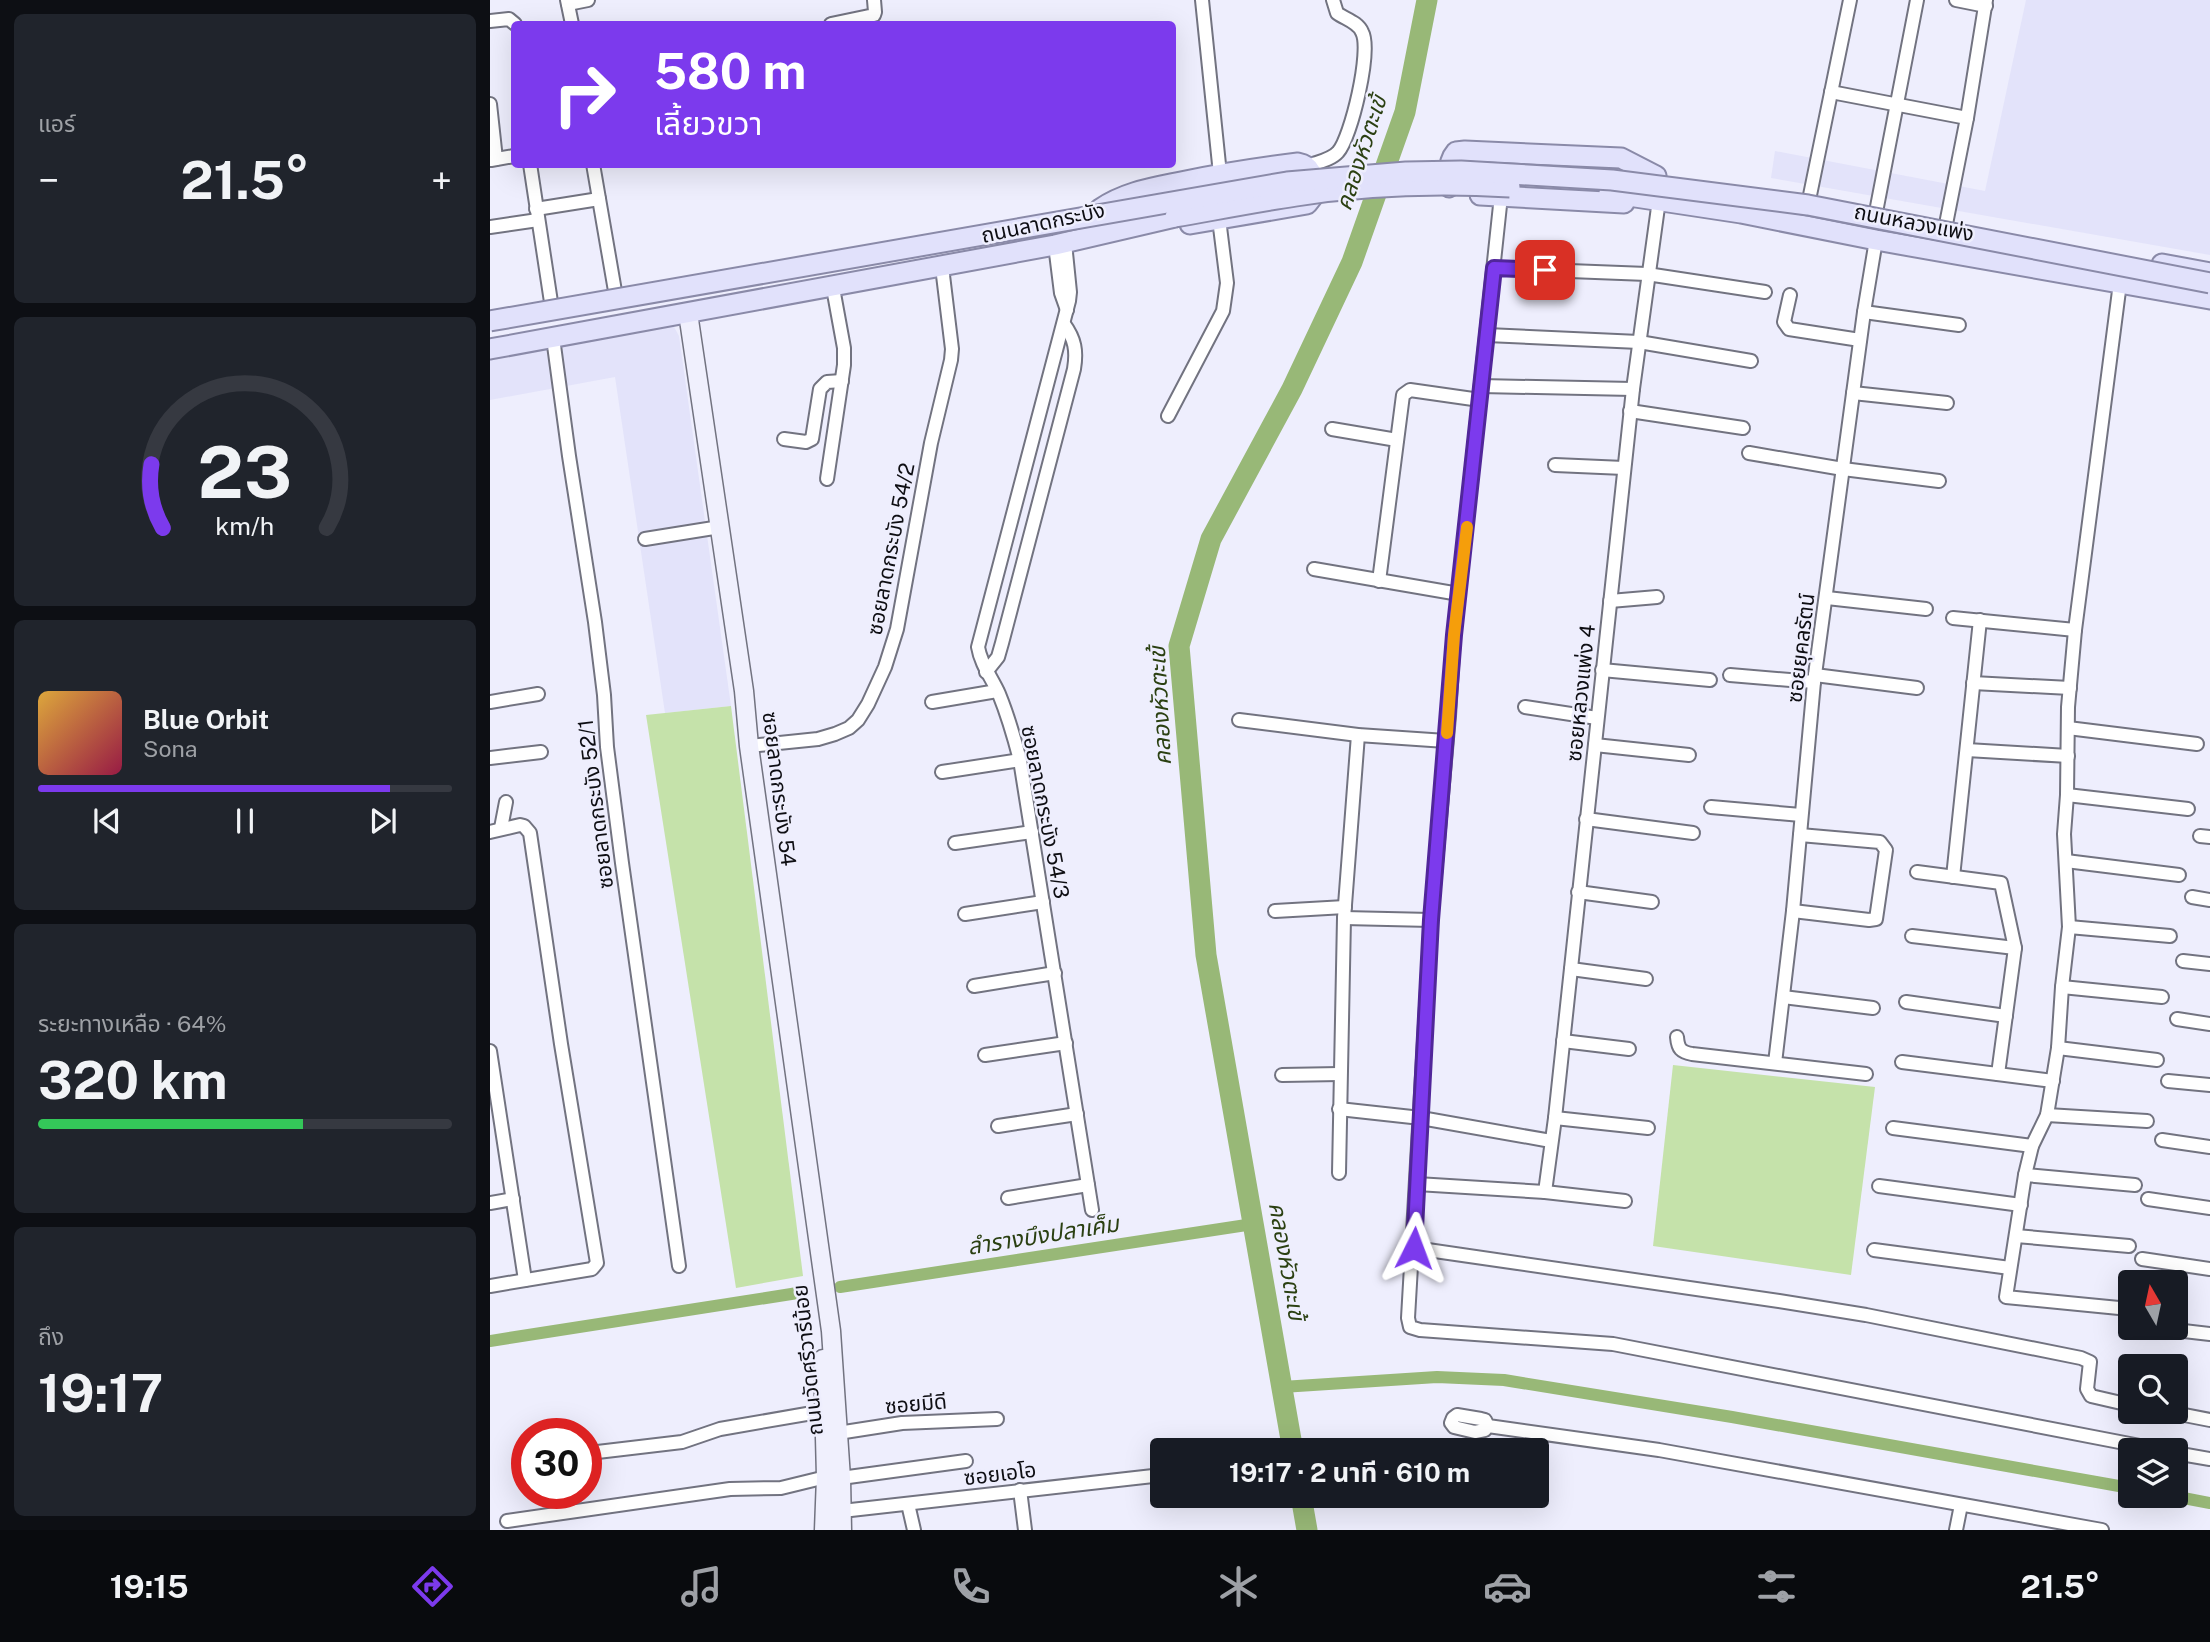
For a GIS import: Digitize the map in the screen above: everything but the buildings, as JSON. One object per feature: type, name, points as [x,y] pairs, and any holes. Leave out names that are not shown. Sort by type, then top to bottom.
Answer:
[{"type":"main road","points":[[1656,176],[1621,158],[1465,151],[1456,152],[1450,164],[1448,186],[1454,193],[1608,203],[1658,200]]},
{"type":"main road","points":[[1100,209],[1116,198],[1130,193],[1220,174],[1298,163],[1308,166],[1311,171],[1314,195],[1307,204],[1124,235],[1102,234]]},
{"type":"main road","name":"ถนนลาดกระบัง","points":[[490,312],[1297,175],[1432,165],[1612,173]]},
{"type":"main road","points":[[490,321],[1287,181],[1406,172],[1461,171],[1612,180],[1808,205],[2210,283]]},
{"type":"main road","name":"ถนนหลวงแพ่ง","points":[[1612,173],[1759,190],[2210,273]]},
{"type":"main road","points":[[490,335],[948,255],[1269,192],[1369,181],[1455,178],[1516,179],[1592,185],[1692,197],[2042,264],[2210,292]]},
{"type":"main road","name":"ถนนลาดกระบัง","points":[[490,349],[833,288],[1060,244],[1175,217],[1298,195],[1432,185],[1609,193]]},
{"type":"main road","name":"ถนนหลวงแพ่ง","points":[[1609,193],[1741,213],[1876,240],[2210,299]]},
{"type":"main road","points":[[682,280],[688,313]]},
{"type":"main road","name":"ซอยลาดกระบัง 54","points":[[688,313],[744,691],[749,746],[822,1272]]},
{"type":"main road","name":"ถนนวัดศรีวารีน้อย","points":[[822,1272],[824,1411],[833,1477],[842,1511],[842,1530]]},
{"type":"main road","name":"ถนนวัดศรีวารีน้อย","points":[[822,1272],[831,1331],[838,1433],[824,1530]]},
{"type":"street","points":[[571,21],[568,2],[588,0]]},
{"type":"street","points":[[845,21],[874,15],[874,0]]},
{"type":"street","points":[[1202,0],[1220,174]]},
{"type":"street","points":[[1308,166],[1338,152],[1361,83],[1365,60],[1362,30],[1336,13],[1333,0]]},
{"type":"street","points":[[1809,200],[1850,0]]},
{"type":"street","points":[[1876,212],[1917,0]]},
{"type":"street","points":[[1945,224],[1967,118],[1986,3],[1956,0]]},
{"type":"street","points":[[490,21],[511,21]]},
{"type":"street","points":[[1831,92],[1967,118]]},
{"type":"street","points":[[490,104],[493,159],[511,156]]},
{"type":"street","points":[[531,168],[551,302]]},
{"type":"street","points":[[594,168],[615,291]]},
{"type":"street","points":[[1501,196],[1459,594],[1431,920],[1408,1318],[1410,1326],[1414,1329],[1613,1344],[2118,1442]]},
{"type":"street","points":[[490,227],[599,199]]},
{"type":"street","name":"ซอยหลวงแพ่ง 4","points":[[1545,1192],[1630,411],[1658,200]]},
{"type":"street","points":[[1168,416],[1223,311],[1227,283],[1219,219]]},
{"type":"street","name":"ซอยยุคลรัตน์","points":[[1775,1063],[1793,911],[1814,679],[1876,240]]},
{"type":"street","name":"ซอยลาดกระบัง 54/3","points":[[1060,244],[1070,292],[1067,310],[979,640],[980,658],[997,691],[1014,735],[1020,760],[1092,1210]]},
{"type":"street","name":"ซอยลาดกระบัง 54/2","points":[[749,746],[818,739],[849,728],[868,705],[885,667],[897,629],[931,443],[951,360],[942,267]]},
{"type":"street","points":[[1494,268],[1647,274],[1765,292]]},
{"type":"street","points":[[2118,1308],[2006,1297],[2025,1175],[2032,1146],[2047,1115],[2058,1048],[2069,927],[2064,834],[2070,688],[2075,630],[2120,283]]},
{"type":"street","points":[[827,480],[842,381],[844,348],[833,288]]},
{"type":"street","points":[[1790,295],[1784,323],[1789,329],[1860,340]]},
{"type":"street","points":[[1864,312],[1959,325]]},
{"type":"street","points":[[986,672],[998,657],[1074,369],[1075,343],[1064,324]]},
{"type":"street","points":[[1488,335],[1639,342],[1751,360]]},
{"type":"street","name":"ซอยลาดกระบัง 52/1","points":[[553,338],[595,622],[620,850],[679,1266]]},
{"type":"street","points":[[784,439],[806,442],[811,439],[820,389],[827,382],[842,381]]},
{"type":"street","points":[[1481,386],[1633,389]]},
{"type":"street","points":[[1380,581],[1401,400],[1406,391],[1410,390],[1480,400]]},
{"type":"street","points":[[1853,393],[1947,403]]},
{"type":"street","points":[[1630,411],[1743,428]]},
{"type":"street","points":[[1332,429],[1397,440]]},
{"type":"street","points":[[1749,453],[1843,469],[1939,481]]},
{"type":"street","points":[[1555,465],[1624,468]]},
{"type":"street","points":[[645,539],[720,527]]},
{"type":"street","points":[[1314,569],[1459,594]]},
{"type":"street","points":[[1610,601],[1657,597]]},
{"type":"street","points":[[1827,598],[1926,609]]},
{"type":"street","points":[[1953,618],[2075,630]]},
{"type":"street","points":[[1953,877],[1980,620]]},
{"type":"street","points":[[1602,670],[1710,680]]},
{"type":"street","points":[[1730,675],[1917,688]]},
{"type":"street","points":[[1973,683],[2070,688]]},
{"type":"street","points":[[932,702],[997,691]]},
{"type":"street","points":[[490,702],[538,694]]},
{"type":"street","points":[[1525,707],[1597,718]]},
{"type":"street","points":[[1239,720],[1358,735],[1446,741]]},
{"type":"street","points":[[2068,728],[2197,744]]},
{"type":"street","points":[[1339,1173],[1344,912],[1358,735]]},
{"type":"street","points":[[1595,745],[1689,755]]},
{"type":"street","points":[[1966,750],[2068,756]]},
{"type":"street","points":[[490,758],[541,752]]},
{"type":"street","points":[[942,772],[1020,760]]},
{"type":"street","points":[[2067,795],[2188,809]]},
{"type":"street","points":[[495,830],[506,802]]},
{"type":"street","points":[[1711,807],[1801,815]]},
{"type":"street","points":[[1587,819],[1693,832]]},
{"type":"street","points":[[490,1286],[592,1269],[597,1263],[527,829],[520,825],[495,830]]},
{"type":"street","points":[[955,844],[1032,832]]},
{"type":"street","points":[[1793,911],[1876,919],[1886,850],[1880,842],[1800,835]]},
{"type":"street","points":[[2066,861],[2179,875]]},
{"type":"street","points":[[1917,872],[2001,883],[2015,948],[1998,1074]]},
{"type":"street","points":[[1578,892],[1652,902]]},
{"type":"street","points":[[2192,897],[2210,900]]},
{"type":"street","points":[[965,914],[1043,902]]},
{"type":"street","points":[[1275,911],[1344,912],[1431,920]]},
{"type":"street","points":[[2069,927],[2170,936]]},
{"type":"street","points":[[1912,936],[2015,948]]},
{"type":"street","points":[[2183,961],[2210,964]]},
{"type":"street","points":[[1571,969],[1646,978]]},
{"type":"street","points":[[974,986],[1055,973]]},
{"type":"street","points":[[2062,986],[2162,997]]},
{"type":"street","points":[[1783,997],[1873,1008]]},
{"type":"street","points":[[1906,1002],[2006,1016]]},
{"type":"street","points":[[2177,1019],[2210,1024]]},
{"type":"street","points":[[1677,1038],[1678,1047],[1685,1053],[1866,1074]]},
{"type":"street","points":[[1563,1041],[1629,1049]]},
{"type":"street","points":[[985,1055],[1066,1043]]},
{"type":"street","points":[[2058,1048],[2157,1060]]},
{"type":"street","points":[[490,1051],[495,1119],[513,1199],[525,1280]]},
{"type":"street","points":[[1902,1062],[2053,1081]]},
{"type":"street","points":[[1282,1075],[1340,1074]]},
{"type":"street","points":[[2168,1081],[2210,1085]]},
{"type":"street","points":[[1339,1109],[1421,1118],[1551,1141]]},
{"type":"street","points":[[998,1126],[1077,1114]]},
{"type":"street","points":[[2047,1115],[2147,1121]]},
{"type":"street","points":[[1555,1118],[1648,1128]]},
{"type":"street","points":[[1894,1128],[2032,1146]]},
{"type":"street","points":[[2162,1140],[2210,1147]]},
{"type":"street","points":[[2025,1175],[2135,1185]]},
{"type":"street","points":[[1417,1184],[1545,1192],[1625,1201]]},
{"type":"street","points":[[1008,1198],[1088,1185]]},
{"type":"street","points":[[1879,1186],[2021,1205]]},
{"type":"street","points":[[490,1203],[513,1199]]},
{"type":"street","points":[[2148,1199],[2210,1208]]},
{"type":"street","points":[[2016,1236],[2129,1246]]},
{"type":"street","points":[[1414,1248],[1866,1315],[2081,1358],[2090,1362],[2087,1389],[2091,1396],[2118,1402]]},
{"type":"street","points":[[1874,1250],[2010,1268]]},
{"type":"street","points":[[2141,1259],[2210,1269]]},
{"type":"street","points":[[2188,1331],[2210,1334]]},
{"type":"street","points":[[602,1451],[682,1442],[720,1429],[824,1411]]},
{"type":"street","points":[[2188,1416],[2210,1420]]},
{"type":"street","name":"ซอยมีดี","points":[[838,1433],[902,1423],[997,1419]]},
{"type":"street","points":[[1488,1426],[1672,1452],[2102,1530]]},
{"type":"street","points":[[2188,1455],[2210,1459]]},
{"type":"street","points":[[507,1521],[730,1489],[781,1488],[833,1477],[966,1461]]},
{"type":"street","name":"ซอยเอโอ","points":[[842,1511],[1150,1476]]},
{"type":"street","points":[[1020,1490],[1025,1530]]},
{"type":"street","points":[[908,1504],[914,1530]]},
{"type":"street","points":[[1956,1530],[1961,1505]]},
{"type":"shaded area","points":[[2026,0],[2210,0],[2210,255],[1771,178],[1775,151],[1985,191]]},
{"type":"shaded area","points":[[673,325],[679,336],[731,706],[665,713],[615,377],[490,400],[490,356]]},
{"type":"green space","points":[[731,706],[803,1276],[736,1288],[646,715]]},
{"type":"green space","points":[[1673,1065],[1875,1087],[1851,1275],[1653,1246]]},
{"type":"waterway","name":"คลองหัวตะเข้","points":[[1291,1438],[1206,955],[1179,646],[1211,539],[1292,389],[1352,262],[1405,112],[1427,0]]},
{"type":"waterway","name":"ลำรางบึงปลาเค็ม","points":[[840,1287],[1253,1224]]},
{"type":"waterway","name":"ลำรางบึงปลาเค็ม","points":[[490,1341],[804,1292]]},
{"type":"waterway","points":[[1282,1387],[1437,1377],[1504,1380],[1732,1417],[2118,1486]]},
{"type":"waterway","points":[[2188,1499],[2210,1503]]},
{"type":"waterway","name":"คลองหัวตะเข้","points":[[1303,1508],[1307,1530]]},
{"type":"slow traffic","points":[[1447,733],[1454,635],[1467,527]]},
{"type":"route","points":[[1414,1248],[1431,920],[1454,635],[1494,268],[1545,270]]}]
